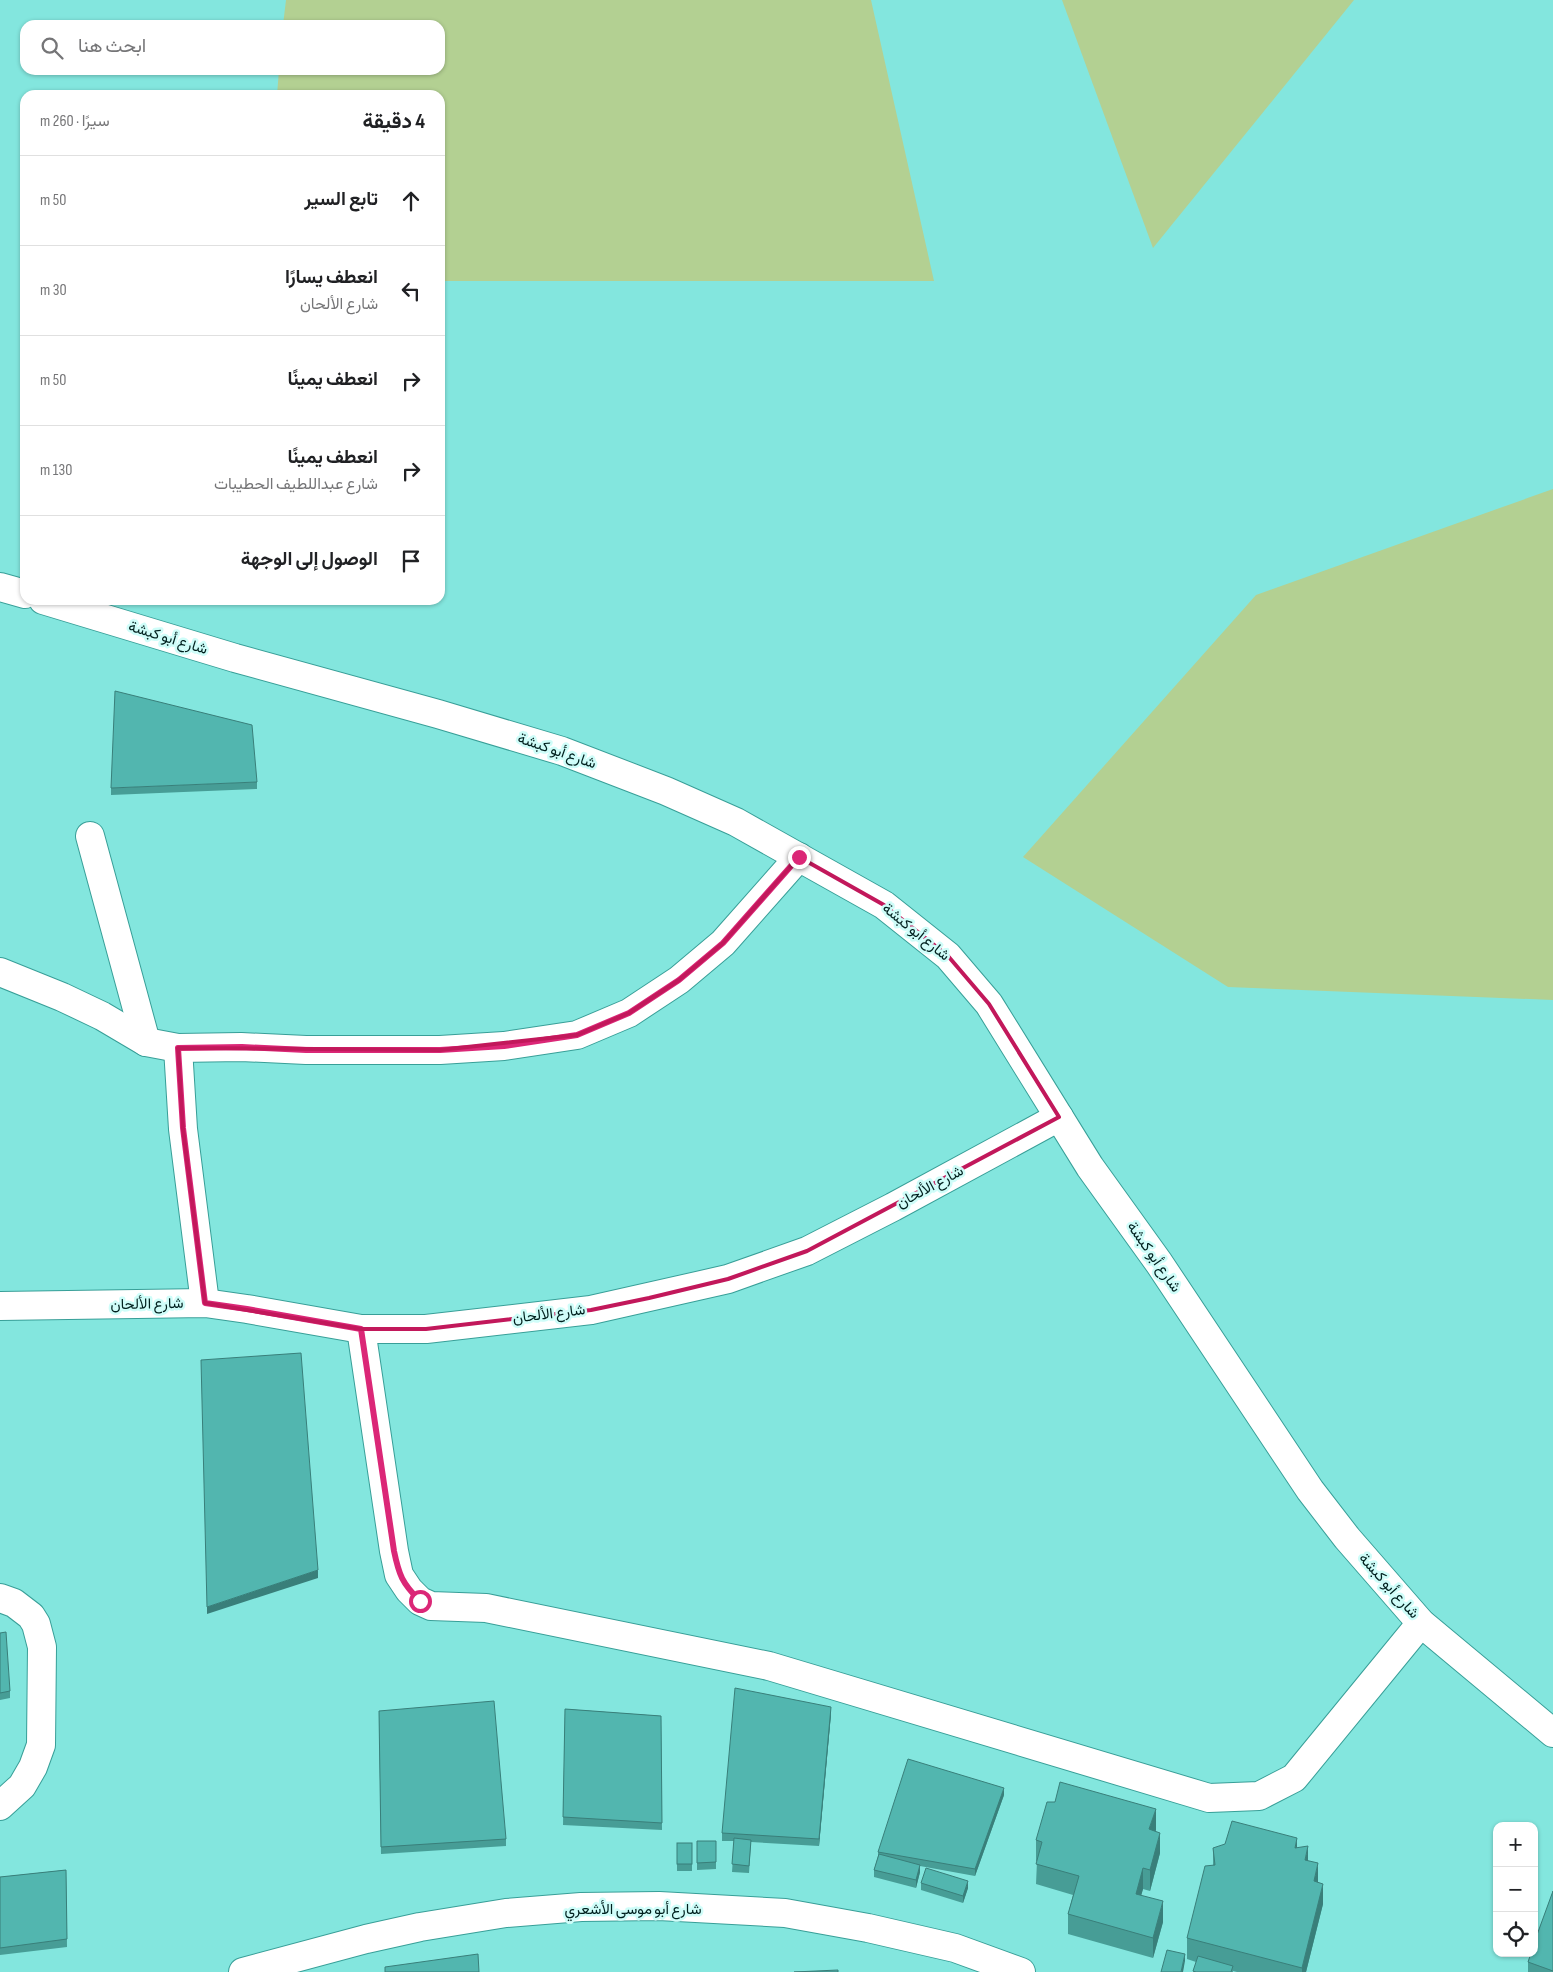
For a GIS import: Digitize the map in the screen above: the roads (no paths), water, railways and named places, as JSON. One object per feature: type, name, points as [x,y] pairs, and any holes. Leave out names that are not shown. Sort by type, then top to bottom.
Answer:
[{"type":"street","points":[[0,587],[20,593]]},
{"type":"street","name":"شارع أبو كبشة","points":[[60,605],[235,658],[438,714],[562,751],[666,791],[736,822],[884,905],[948,956],[989,1004],[1090,1167],[1159,1263],[1310,1490],[1376,1574],[1421,1623],[1553,1733]]},
{"type":"street","points":[[90,836],[146,1042]]},
{"type":"street","points":[[0,972],[62,997],[102,1016],[146,1042],[178,1048],[440,1050],[504,1046],[577,1035],[629,1013],[679,980],[723,943],[799,857]]},
{"type":"street","points":[[178,1048],[183,1128],[205,1303]]},
{"type":"street","name":"شارع الألحان","points":[[0,1306],[205,1303],[361,1329],[426,1328],[591,1310],[728,1279],[807,1251],[893,1207],[1059,1117]]},
{"type":"street","points":[[361,1329],[399,1575],[420,1601],[431,1606],[486,1608],[769,1666],[1209,1798],[1259,1796],[1294,1778],[1421,1623]]},
{"type":"street","points":[[0,1598],[14,1603],[30,1616],[36,1624],[42,1647],[41,1745],[34,1767],[22,1786],[0,1806]]},
{"type":"street","name":"شارع أبو موسى الأشعري","points":[[243,1972],[366,1939],[420,1927],[506,1913],[581,1907],[659,1906],[785,1913],[868,1928],[955,1948],[1021,1972]]}]
